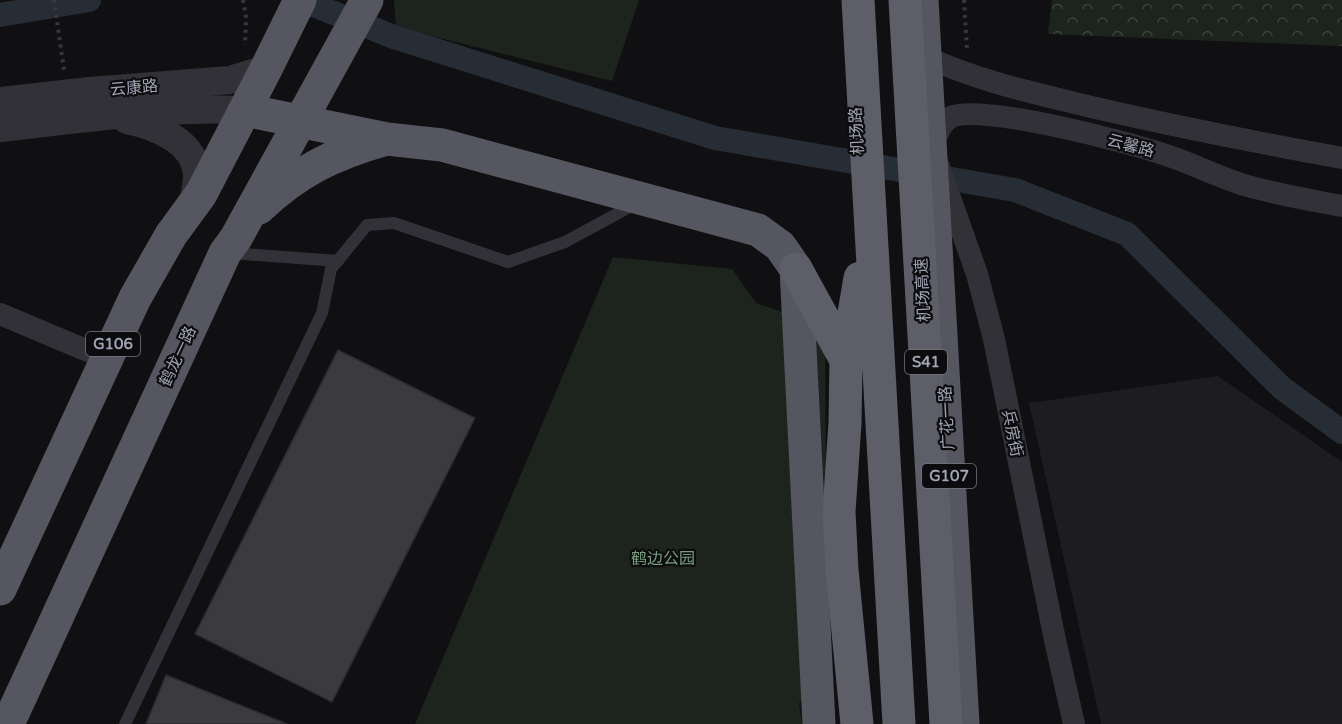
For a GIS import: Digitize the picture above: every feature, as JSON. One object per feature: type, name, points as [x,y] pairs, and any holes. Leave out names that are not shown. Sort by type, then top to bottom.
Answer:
[{"type":"highway","name":"机场路","points":[[848,0],[863,261]]},
{"type":"highway","points":[[858,0],[899,724]]},
{"type":"highway","name":"机场高速","points":[[905,0],[946,724]]},
{"type":"highway","name":"G107","points":[[922,0],[932,148]]},
{"type":"highway","name":"鹤龙一路","points":[[8,724],[230,245],[365,4]]},
{"type":"highway","name":"G106","points":[[0,589],[149,271],[171,235],[201,194],[267,69],[293,14]]},
{"type":"highway","points":[[245,110],[387,139],[442,145],[758,230],[780,246],[796,269],[846,360]]},
{"type":"highway","points":[[230,245],[248,220],[268,200],[316,164],[347,150],[387,139]]},
{"type":"highway","name":"广花一路","points":[[932,148],[949,226],[963,724]]},
{"type":"highway","points":[[856,724],[839,512],[845,423],[846,360],[863,261]]},
{"type":"highway","points":[[863,261],[882,544],[890,724]]},
{"type":"highway","points":[[796,269],[819,724]]},
{"type":"street","name":"云馨路","points":[[926,57],[969,75],[1029,92],[1205,132],[1342,158]]},
{"type":"street","name":"云康路","points":[[0,101],[230,80],[267,69]]},
{"type":"street","name":"云康路","points":[[0,128],[201,108],[245,110]]},
{"type":"street","name":"云馨路","points":[[932,148],[942,125],[953,116],[976,113],[1001,115],[1165,154],[1274,194],[1342,206]]},
{"type":"street","points":[[107,116],[153,127],[185,148],[194,162],[197,176],[193,205]]},
{"type":"street","name":"兵房街","points":[[949,226],[977,274],[994,339],[1054,640],[1074,724]]},
{"type":"street","points":[[0,314],[107,358]]},
{"type":"lane","points":[[124,724],[322,313],[331,269],[367,225],[394,223],[508,262],[565,242],[642,200]]},
{"type":"lane","points":[[230,245],[338,261]]},
{"type":"path","points":[[54,0],[68,94]]},
{"type":"path","points":[[243,0],[246,17]]},
{"type":"path","points":[[964,0],[969,75]]},
{"type":"shaded area","points":[[1218,376],[1342,462],[1342,724],[1101,724],[1029,403]]},
{"type":"green space","points":[[394,0],[639,0],[612,81],[396,27]]},
{"type":"green space","points":[[1052,0],[1342,0],[1342,46],[1048,34]]},
{"type":"green space","name":"鹤边公园","points":[[613,257],[732,269],[756,303],[825,327],[827,679],[799,703],[802,724],[415,724]]},
{"type":"building","points":[[338,350],[475,418],[332,702],[195,634]]},
{"type":"building","points":[[166,675],[287,724],[146,724]]},
{"type":"waterway","points":[[0,15],[89,0]]},
{"type":"waterway","points":[[301,0],[394,37],[715,138],[1015,190],[1127,234],[1282,388],[1342,432]]}]
